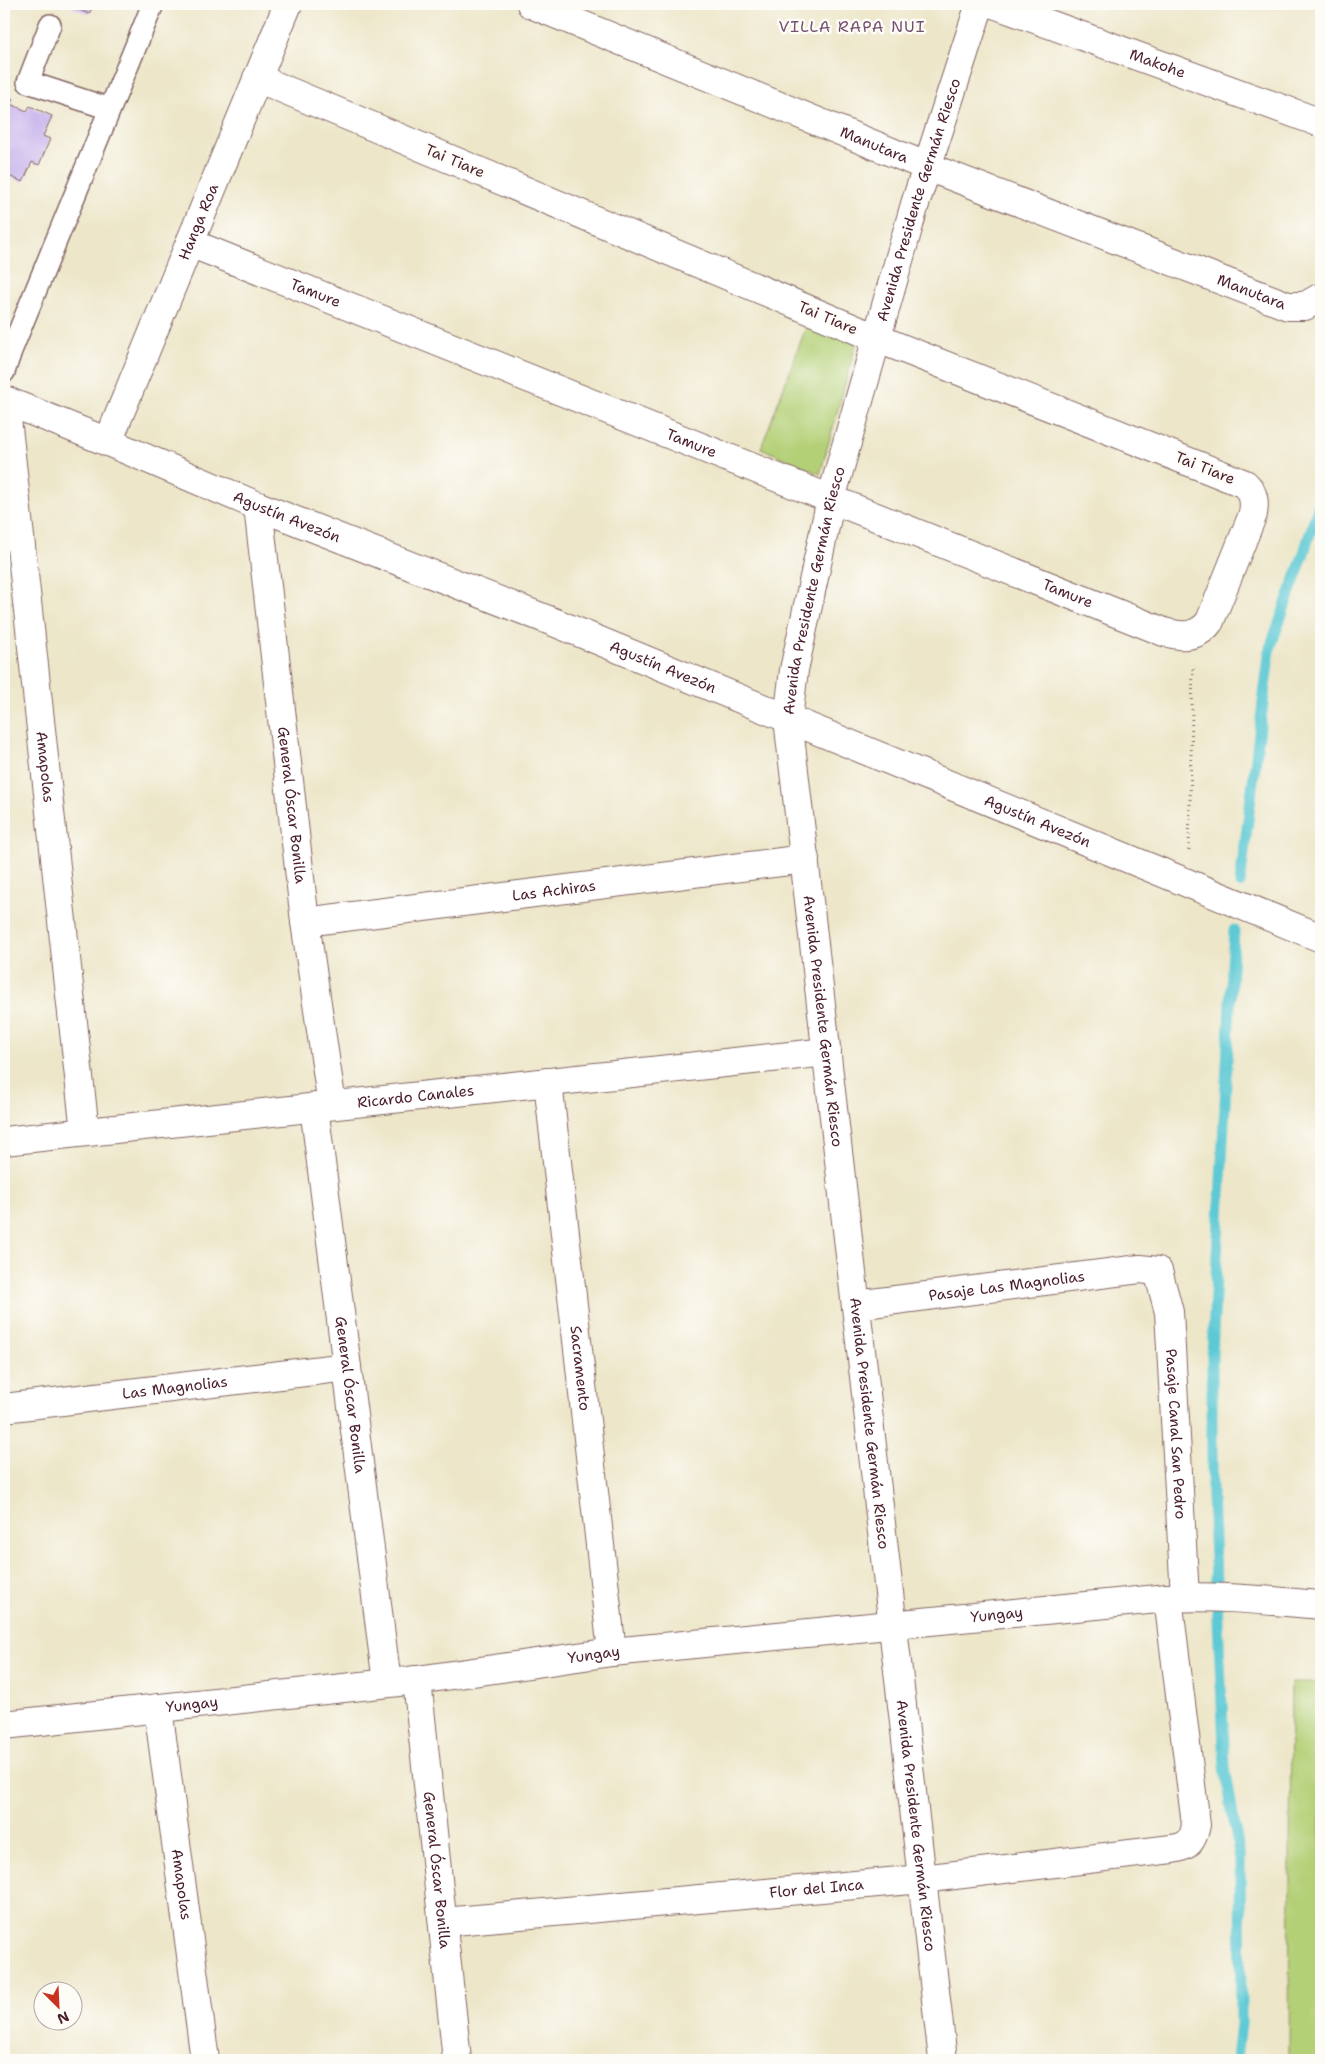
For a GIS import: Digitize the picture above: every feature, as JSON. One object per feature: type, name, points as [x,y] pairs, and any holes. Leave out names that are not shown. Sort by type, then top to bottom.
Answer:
[{"type":"street","name":"Hanga Roa","points":[[108,442],[288,4]]},
{"type":"street","name":"Manutara","points":[[531,4],[928,167],[1288,306],[1313,301]]},
{"type":"street","name":"Avenida Presidente Germán Riesco","points":[[943,2060],[788,719],[794,670],[831,499],[876,338],[980,4]]},
{"type":"street","name":"Makohe","points":[[994,4],[1321,122]]},
{"type":"street","name":"Tai Tiare","points":[[257,78],[876,338],[1245,484],[1251,489],[1254,497],[1253,514],[1210,622],[1204,629],[1194,635]]},
{"type":"street","name":"Tamure","points":[[190,243],[1164,632],[1178,636],[1194,635]]},
{"type":"street","name":"Agustín Avezón","points":[[5,400],[258,506],[556,623],[1321,938]]},
{"type":"street","name":"Amapolas","points":[[5,400],[85,1132]]},
{"type":"street","name":"General Óscar Bonilla","points":[[258,506],[305,922],[347,1367],[387,1683]]},
{"type":"street","name":"Las Achiras","points":[[305,922],[805,859]]},
{"type":"street","name":"Ricardo Canales","points":[[4,1141],[827,1052]]},
{"type":"street","name":"Sacramento","points":[[548,1082],[612,1652]]},
{"type":"street","name":"Pasaje Las Magnolias","points":[[856,1305],[1140,1269],[1158,1271]]},
{"type":"street","name":"Pasaje Canal San Pedro","points":[[1158,1271],[1170,1312],[1176,1597],[1196,1825],[1194,1837],[1189,1844]]},
{"type":"street","name":"Las Magnolias","points":[[4,1408],[347,1367]]},
{"type":"street","name":"Yungay","points":[[4,1725],[417,1680],[612,1652],[1176,1597],[1266,1600],[1321,1605]]},
{"type":"street","name":"General Óscar Bonilla","points":[[417,1680],[457,2060]]},
{"type":"street","name":"Amapolas","points":[[158,1708],[205,2060]]},
{"type":"street","name":"Flor del Inca","points":[[443,1922],[922,1879],[1172,1849],[1189,1844]]},
{"type":"lane","points":[[4,372],[14,342],[153,4]]},
{"type":"lane","points":[[50,25],[28,82],[110,109]]},
{"type":"path","points":[[1188,882],[1194,635]]},
{"type":"green space","points":[[808,322],[857,341],[820,474],[761,448]]},
{"type":"green space","points":[[1291,1683],[1321,1683],[1321,2060],[1289,2060]]},
{"type":"building","points":[[66,4],[94,4],[89,14]]},
{"type":"building","points":[[4,95],[13,99],[10,104],[27,111],[30,106],[52,116],[43,136],[50,139],[39,165],[32,162],[23,182],[4,174]]},
{"type":"waterway","points":[[1240,883],[1270,648],[1303,556],[1321,497]]},
{"type":"waterway","points":[[1234,930],[1212,1353],[1212,1496],[1225,1767],[1240,1859],[1241,2023],[1237,2060]]},
{"type":"district","name":"VILLA RAPA NUI","points":[[852,26]]}]
